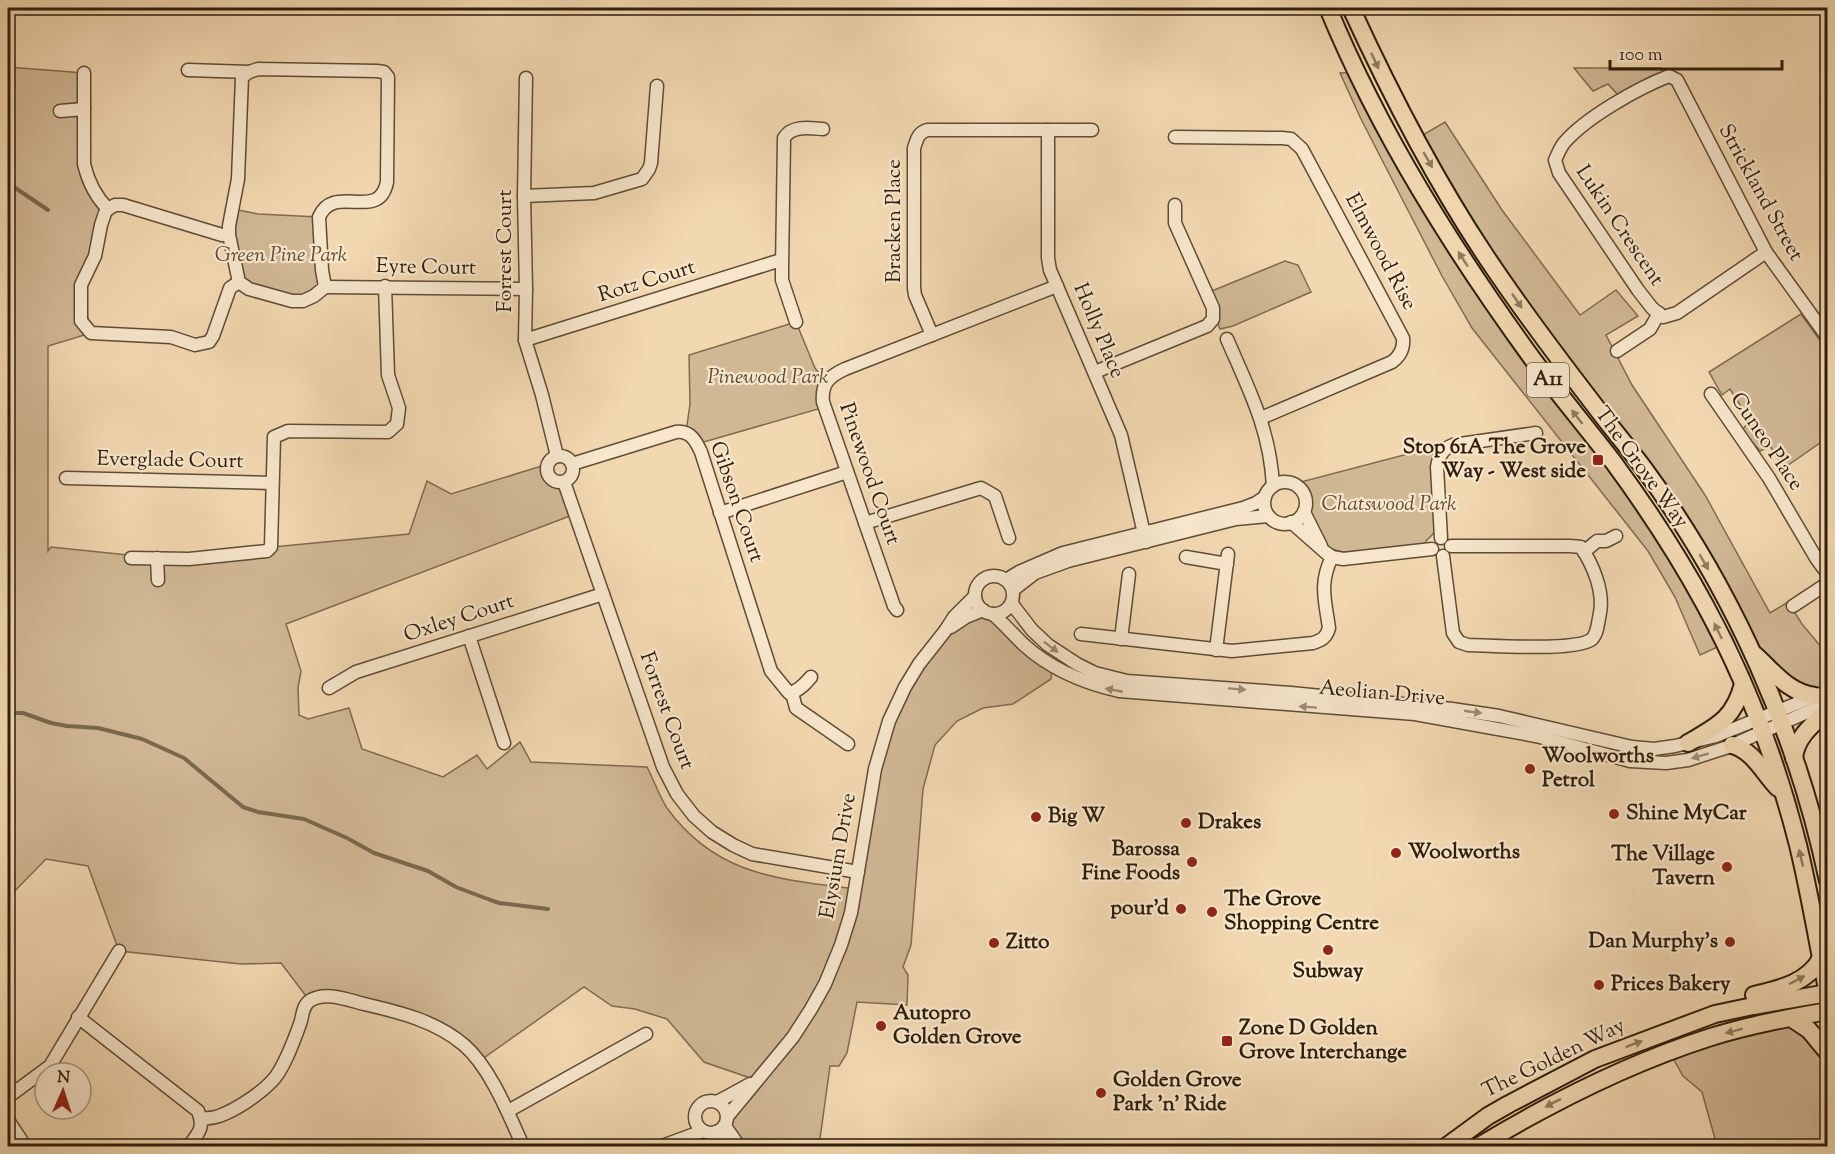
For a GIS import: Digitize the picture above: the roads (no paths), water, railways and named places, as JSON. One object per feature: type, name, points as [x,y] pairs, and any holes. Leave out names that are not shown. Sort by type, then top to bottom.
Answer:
[{"type":"main road","name":"The Grove Way","points":[[1328,8],[1380,116],[1463,260],[1524,347],[1611,460],[1660,529],[1705,605],[1743,684],[1783,793],[1798,844],[1827,993]]},
{"type":"main road","name":"The Grove Way","points":[[1351,8],[1388,87],[1484,254],[1533,325],[1645,470],[1686,532],[1720,590],[1750,650],[1794,758],[1806,794],[1827,881]]},
{"type":"main road","points":[[1750,650],[1791,688],[1804,695],[1823,697]]},
{"type":"main road","points":[[1688,743],[1729,715],[1738,703],[1743,684]]},
{"type":"main road","points":[[1794,758],[1801,738],[1827,710]]},
{"type":"main road","points":[[1732,745],[1751,756],[1783,793]]},
{"type":"main road","points":[[1685,1024],[1728,1003],[1783,987],[1811,972],[1821,958]]},
{"type":"main road","name":"The Golden Way","points":[[1447,1146],[1488,1116],[1595,1059],[1685,1024],[1736,1009],[1827,993]]},
{"type":"main road","name":"The Golden Way","points":[[1479,1146],[1538,1111],[1602,1079],[1669,1051],[1744,1028],[1827,1011]]},
{"type":"main road","points":[[1791,1018],[1809,1030],[1827,1053]]},
{"type":"main road","points":[[1488,1116],[1502,1132]]},
{"type":"street","points":[[258,69],[377,71],[384,72],[388,77],[386,191],[375,201],[335,202],[322,210],[319,217],[325,287],[303,301],[292,301],[249,289],[239,282],[229,226],[238,179],[242,77],[249,72],[258,69]]},
{"type":"street","points":[[188,70],[249,72]]},
{"type":"street","points":[[84,73],[85,171],[93,189],[108,209]]},
{"type":"street","name":"Strickland Street","points":[[1657,81],[1669,76],[1677,80],[1766,252],[1823,321],[1827,338]]},
{"type":"street","name":"Forrest Court","points":[[526,78],[525,340],[557,456]]},
{"type":"street","name":"Lukin Crescent","points":[[1657,81],[1589,121],[1564,143],[1555,160],[1559,173],[1638,290],[1652,308],[1663,317],[1677,312],[1766,252]]},
{"type":"street","points":[[524,196],[594,193],[642,179],[650,170],[651,164],[657,86]]},
{"type":"street","points":[[60,111],[84,109]]},
{"type":"street","points":[[796,322],[782,280],[784,138],[791,130],[799,128],[823,129]]},
{"type":"street","name":"Bracken Place","points":[[932,335],[914,288],[914,148],[921,132],[927,130],[1092,130]]},
{"type":"street","name":"Holly Place","points":[[1048,130],[1047,258],[1121,435],[1145,538]]},
{"type":"street","name":"Elmwood Rise","points":[[1175,137],[1282,138],[1296,142],[1302,149],[1403,338],[1403,348],[1392,362],[1261,418]]},
{"type":"street","points":[[229,235],[222,235],[123,205],[115,205],[108,209],[100,225],[95,256],[81,285],[81,321],[91,333],[171,337],[195,345],[209,342],[230,288],[239,282]]},
{"type":"street","points":[[1095,372],[1207,326],[1213,319],[1213,308],[1175,224],[1175,205]]},
{"type":"street","name":"Rotz Court","points":[[525,340],[781,260]]},
{"type":"street","points":[[131,558],[208,558],[267,551],[271,548],[274,437],[288,431],[388,432],[397,424],[399,408],[388,375],[385,286]]},
{"type":"street","name":"Pinewood Court","points":[[897,610],[823,402],[823,388],[834,374],[845,369],[1057,286]]},
{"type":"street","name":"Eyre Court","points":[[325,287],[526,289]]},
{"type":"street","points":[[1617,351],[1650,329],[1659,313]]},
{"type":"street","points":[[1227,339],[1261,418],[1268,445],[1273,486]]},
{"type":"street","name":"Cuneo Place","points":[[1711,394],[1769,478],[1816,558],[1827,572]]},
{"type":"street","name":"Gibson Court","points":[[572,464],[681,431],[689,434],[695,440],[771,671],[787,691],[792,693],[796,708],[848,744]]},
{"type":"street","points":[[1441,538],[1437,467],[1438,458],[1447,447],[1536,433]]},
{"type":"street","points":[[1268,445],[1286,482]]},
{"type":"street","points":[[557,456],[565,457],[572,464],[571,475],[564,482],[554,481],[547,474],[546,468],[550,459],[557,456]]},
{"type":"street","points":[[720,513],[848,472]]},
{"type":"street","name":"Everglade Court","points":[[66,478],[272,483]]},
{"type":"street","name":"Forrest Court","points":[[564,482],[663,767],[676,794],[694,816],[712,832],[752,854],[858,872]]},
{"type":"street","points":[[1010,585],[1068,561],[1243,508],[1256,503],[1273,486],[1286,482],[1298,486],[1303,491],[1306,504],[1304,512],[1291,522],[1280,523],[1268,516],[1236,519],[1145,538]]},
{"type":"street","points":[[865,523],[981,488],[995,496],[1009,538]]},
{"type":"street","points":[[1264,497],[1268,516]]},
{"type":"street","points":[[1081,634],[1232,651],[1313,643],[1322,639],[1327,635],[1329,628],[1323,585],[1329,554],[1304,512]]},
{"type":"street","points":[[1291,522],[1329,554],[1343,558],[1437,553],[1449,553],[1451,546],[1448,540],[1441,538],[1435,540],[1437,553],[1454,633],[1459,642],[1468,645],[1565,646],[1590,641],[1595,635],[1601,607],[1600,594],[1588,558],[1581,547],[1451,546]]},
{"type":"street","points":[[1584,552],[1597,541],[1606,541],[1616,536]]},
{"type":"street","points":[[1186,557],[1228,559],[1216,650]]},
{"type":"street","points":[[157,558],[158,580]]},
{"type":"street","points":[[1121,639],[1130,574]]},
{"type":"street","points":[[995,576],[1010,585],[1014,596],[1012,603],[1001,613],[988,612],[977,603],[975,596],[976,588],[981,581],[995,576]]},
{"type":"street","points":[[1793,606],[1827,583]]},
{"type":"street","name":"Oxley Court","points":[[328,688],[357,672],[603,594]]},
{"type":"street","name":"Elysium Drive","points":[[722,1125],[793,1037],[825,984],[846,930],[875,769],[895,706],[911,676],[926,655],[954,618],[975,596]]},
{"type":"street","name":"Aeolian Drive","points":[[1012,603],[1032,630],[1048,645],[1095,673],[1128,681],[1291,693],[1452,709],[1499,716],[1632,747],[1654,749],[1760,726],[1823,697]]},
{"type":"street","name":"Elysium Drive","points":[[945,631],[961,620],[988,612]]},
{"type":"street","name":"Aeolian Drive","points":[[988,612],[1042,660],[1094,686],[1119,692],[1415,714],[1536,736],[1629,761],[1666,763],[1688,759],[1732,745],[1760,726]]},
{"type":"street","points":[[469,636],[504,743]]},
{"type":"street","points":[[792,693],[801,688],[811,677]]},
{"type":"street","points":[[8,1097],[50,1065],[119,951]]},
{"type":"street","points":[[201,1119],[219,1116],[244,1102],[273,1080],[282,1066],[301,1022],[303,1009],[309,1000],[325,996],[398,1012],[447,1032],[466,1046],[485,1071],[508,1111],[523,1146]]},
{"type":"street","points":[[78,1017],[198,1111],[202,1128],[189,1146]]},
{"type":"street","points":[[508,1111],[646,1034]]},
{"type":"street","name":"Elysium Drive","points":[[717,1102],[756,1080]]},
{"type":"street","points":[[722,1125],[708,1133],[699,1126],[696,1112],[702,1104],[712,1101],[723,1106],[722,1125],[728,1146]]},
{"type":"street","points":[[8,1120],[25,1146]]},
{"type":"street","points":[[722,1125],[739,1146]]},
{"type":"street","points":[[662,1146],[699,1126]]},
{"type":"waterway","points":[[8,183],[48,210]]},
{"type":"waterway","points":[[8,713],[23,713],[51,723],[98,728],[142,739],[184,758],[243,807],[258,812],[304,819],[374,853],[428,871],[456,887],[499,903],[548,909]]},
{"type":"place","name":"Stop 61A The Grove Way - West side","points":[[1598,460]]},
{"type":"place","name":"Woolworths Petrol","points":[[1530,769]]},
{"type":"place","name":"Shine MyCar","points":[[1614,814]]},
{"type":"place","name":"Big W","points":[[1036,817]]},
{"type":"place","name":"Drakes","points":[[1186,823]]},
{"type":"place","name":"Woolworths","points":[[1396,853]]},
{"type":"place","name":"Barossa Fine Foods","points":[[1192,862]]},
{"type":"place","name":"The Village Tavern","points":[[1727,867]]},
{"type":"place","name":"pour'd","points":[[1181,909]]},
{"type":"place","name":"The Grove Shopping Centre","points":[[1212,912]]},
{"type":"place","name":"Dan Murphy's","points":[[1730,942]]},
{"type":"place","name":"Zitto","points":[[994,943]]},
{"type":"place","name":"Subway","points":[[1328,950]]},
{"type":"place","name":"Prices Bakery","points":[[1599,985]]},
{"type":"place","name":"Autopro Golden Grove","points":[[881,1026]]},
{"type":"place","name":"Zone D Golden Grove Interchange","points":[[1227,1041]]},
{"type":"place","name":"Golden Grove Park 'n' Ride","points":[[1101,1093]]},
{"type":"park label","name":"Green Pine Park","points":[[281,256]]},
{"type":"park label","name":"Pinewood Park","points":[[768,378]]},
{"type":"park label","name":"Chatswood Park","points":[[1389,505]]}]
